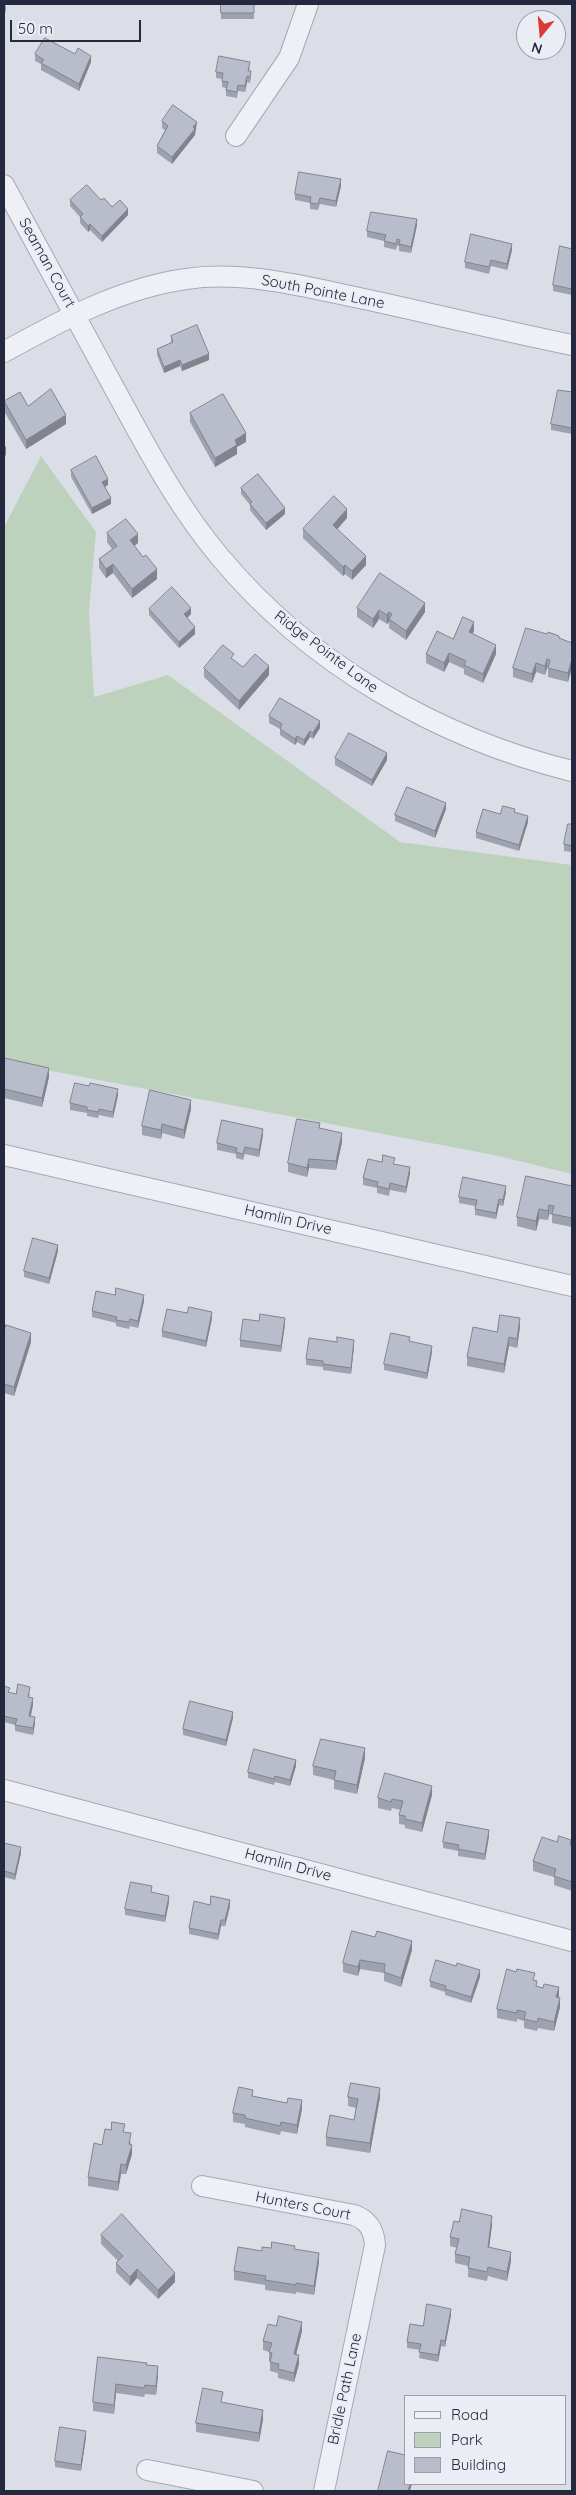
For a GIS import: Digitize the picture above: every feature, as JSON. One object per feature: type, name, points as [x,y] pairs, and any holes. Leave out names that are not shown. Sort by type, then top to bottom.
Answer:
[{"type":"street","points":[[236,136],[289,58],[308,4]]},
{"type":"street","name":"Seaman Court","points":[[4,185],[75,315]]},
{"type":"street","name":"South Pointe Lane","points":[[4,352],[75,315],[154,285],[186,279],[235,278],[338,294],[572,345]]},
{"type":"street","name":"Ridge Pointe Lane","points":[[75,315],[154,462],[186,512],[220,557],[257,598],[292,629],[339,665],[385,695],[434,721],[491,746],[537,762],[572,771]]},
{"type":"street","name":"Hamlin Drive","points":[[4,1155],[572,1286]]},
{"type":"street","name":"Hamlin Drive","points":[[4,1790],[572,1941]]},
{"type":"street","name":"Hunters Court","points":[[202,2186],[360,2217],[369,2224],[374,2234],[375,2245],[367,2286]]},
{"type":"street","name":"Bridle Path Lane","points":[[324,2491],[367,2286]]},
{"type":"street","points":[[147,2470],[252,2491]]},
{"type":"green space","points":[[41,456],[96,532],[89,611],[94,697],[168,675],[400,842],[572,865],[572,1174],[494,1155],[4,1062],[4,527]]},
{"type":"building","points":[[221,4],[254,4],[254,13],[221,13]]},
{"type":"building","points":[[45,38],[75,54],[78,48],[91,56],[79,84],[41,63],[44,60],[35,54]]},
{"type":"building","points":[[219,56],[250,62],[248,71],[251,71],[250,77],[247,76],[245,86],[238,85],[237,92],[226,90],[228,82],[222,81],[223,73],[216,72]]},
{"type":"building","points":[[173,105],[197,122],[193,127],[195,129],[172,157],[157,146],[168,126],[162,121]]},
{"type":"building","points":[[299,172],[341,179],[336,201],[320,198],[318,204],[310,203],[311,197],[295,194]]},
{"type":"building","points":[[87,185],[101,200],[104,198],[112,207],[120,200],[128,209],[102,236],[90,224],[88,226],[80,217],[83,214],[70,200]]},
{"type":"building","points":[[371,212],[417,219],[411,247],[399,244],[400,240],[397,239],[396,244],[384,241],[386,235],[367,231]]},
{"type":"building","points":[[471,234],[512,244],[507,264],[491,260],[489,267],[465,262]]},
{"type":"building","points":[[560,246],[572,249],[572,289],[553,285]]},
{"type":"building","points":[[197,325],[209,354],[182,365],[180,360],[164,367],[157,349],[173,342],[171,336]]},
{"type":"building","points":[[51,389],[66,415],[26,440],[4,401],[20,392],[28,406]]},
{"type":"building","points":[[558,390],[572,392],[572,428],[551,424]]},
{"type":"building","points":[[223,394],[246,433],[235,440],[237,445],[215,458],[190,413]]},
{"type":"building","points":[[96,456],[108,479],[102,482],[111,498],[92,508],[71,470]]},
{"type":"building","points":[[258,474],[285,508],[266,523],[250,504],[252,502],[241,488]]},
{"type":"building","points":[[334,496],[347,509],[333,525],[366,556],[352,571],[345,565],[343,567],[303,529]]},
{"type":"building","points":[[126,519],[138,534],[130,540],[143,557],[146,555],[157,569],[132,589],[113,564],[106,569],[99,559],[117,546],[107,533]]},
{"type":"building","points":[[380,573],[425,603],[406,631],[389,619],[392,614],[389,612],[387,615],[379,610],[373,619],[357,608]]},
{"type":"building","points":[[172,587],[191,608],[184,614],[195,627],[179,642],[149,609]]},
{"type":"building","points":[[463,617],[474,622],[469,632],[496,645],[483,674],[464,665],[466,661],[449,653],[444,663],[426,654],[437,631],[453,639]]},
{"type":"building","points":[[526,628],[547,634],[548,632],[572,643],[572,659],[568,673],[548,668],[550,660],[547,659],[545,666],[536,663],[532,674],[513,668]]},
{"type":"building","points":[[223,645],[234,654],[231,658],[243,667],[255,654],[269,666],[239,701],[204,668]]},
{"type":"building","points":[[280,698],[320,721],[313,733],[310,731],[304,740],[297,736],[295,739],[280,729],[282,724],[269,716]]},
{"type":"building","points":[[349,733],[387,753],[372,780],[335,758]]},
{"type":"building","points":[[407,787],[446,803],[435,831],[395,815]]},
{"type":"building","points":[[503,806],[515,809],[514,812],[528,816],[519,845],[476,832],[483,809],[500,814]]},
{"type":"building","points":[[568,824],[572,824],[572,846],[564,844]]},
{"type":"building","points":[[4,1058],[49,1068],[42,1098],[4,1089]]},
{"type":"building","points":[[75,1083],[89,1086],[90,1083],[118,1089],[113,1112],[99,1109],[98,1112],[87,1110],[87,1107],[70,1103]]},
{"type":"building","points":[[150,1090],[191,1100],[184,1130],[162,1124],[161,1130],[142,1126]]},
{"type":"building","points":[[297,1119],[320,1123],[319,1128],[342,1133],[336,1161],[309,1159],[307,1168],[288,1163]]},
{"type":"building","points":[[222,1120],[263,1129],[259,1150],[245,1147],[243,1154],[236,1152],[237,1148],[217,1143]]},
{"type":"building","points":[[383,1155],[395,1158],[393,1164],[410,1167],[406,1187],[390,1183],[389,1189],[377,1186],[378,1182],[363,1178],[368,1159],[382,1162]]},
{"type":"building","points":[[526,1176],[572,1186],[572,1218],[552,1214],[554,1206],[549,1205],[548,1211],[539,1209],[536,1221],[517,1217]]},
{"type":"building","points":[[463,1177],[506,1186],[503,1200],[499,1199],[496,1213],[475,1209],[477,1200],[459,1197]]},
{"type":"building","points":[[33,1238],[58,1245],[49,1278],[24,1271]]},
{"type":"building","points":[[116,1288],[144,1295],[138,1321],[130,1319],[129,1322],[116,1320],[117,1317],[92,1311],[96,1291],[115,1295]]},
{"type":"building","points":[[189,1307],[212,1312],[206,1341],[162,1331],[167,1309],[187,1313]]},
{"type":"building","points":[[260,1314],[285,1318],[281,1346],[240,1340],[243,1319],[259,1321]]},
{"type":"building","points":[[500,1315],[520,1318],[517,1339],[509,1337],[504,1364],[467,1357],[473,1327],[497,1332]]},
{"type":"building","points":[[6,1325],[31,1333],[14,1387],[4,1384],[4,1333]]},
{"type":"building","points":[[391,1333],[410,1337],[409,1341],[432,1346],[427,1373],[384,1364]]},
{"type":"building","points":[[337,1337],[354,1340],[351,1368],[323,1364],[323,1361],[306,1359],[309,1338],[337,1342]]},
{"type":"building","points":[[18,1684],[30,1687],[28,1697],[33,1698],[29,1716],[35,1717],[33,1728],[15,1725],[17,1719],[4,1716],[4,1686],[10,1688],[8,1692],[16,1694]]},
{"type":"building","points":[[190,1701],[233,1712],[226,1740],[183,1729]]},
{"type":"building","points":[[321,1739],[365,1748],[357,1785],[334,1780],[336,1771],[313,1766]]},
{"type":"building","points":[[254,1749],[296,1760],[290,1780],[275,1776],[274,1779],[248,1772]]},
{"type":"building","points":[[385,1773],[432,1786],[422,1823],[405,1819],[405,1816],[399,1815],[403,1801],[392,1799],[391,1802],[378,1798]]},
{"type":"building","points":[[447,1822],[489,1830],[485,1854],[458,1849],[459,1845],[443,1842]]},
{"type":"building","points":[[559,1836],[571,1840],[572,1882],[554,1876],[556,1869],[533,1861],[542,1837],[557,1842]]},
{"type":"building","points":[[4,1843],[21,1847],[15,1874],[4,1871]]},
{"type":"building","points":[[131,1882],[152,1886],[151,1892],[169,1896],[165,1916],[125,1909]]},
{"type":"building","points":[[211,1896],[230,1900],[225,1920],[221,1920],[218,1934],[189,1928],[194,1901],[210,1905]]},
{"type":"building","points":[[352,1931],[375,1937],[377,1931],[412,1941],[401,1978],[384,1972],[385,1964],[360,1960],[358,1967],[343,1963]]},
{"type":"building","points":[[436,1960],[456,1966],[457,1963],[480,1970],[471,1997],[445,1989],[446,1986],[430,1981]]},
{"type":"building","points":[[507,1969],[516,1972],[517,1969],[535,1973],[533,1980],[537,1981],[536,1986],[543,1988],[544,1984],[559,1987],[556,1997],[560,1998],[554,2022],[538,2018],[537,2022],[524,2019],[526,2012],[517,2010],[517,2013],[497,2009]]},
{"type":"building","points":[[351,2083],[380,2088],[370,2143],[326,2137],[330,2115],[354,2120],[358,2099],[348,2097]]},
{"type":"building","points":[[239,2087],[253,2090],[252,2096],[287,2103],[288,2098],[302,2100],[297,2125],[281,2122],[280,2126],[245,2118],[245,2115],[233,2113]]},
{"type":"building","points":[[112,2122],[125,2124],[123,2132],[131,2133],[129,2144],[132,2145],[126,2165],[121,2164],[118,2182],[88,2177],[94,2143],[102,2145],[105,2129],[111,2130]]},
{"type":"building","points":[[462,2209],[492,2216],[488,2247],[511,2252],[507,2272],[488,2267],[487,2272],[468,2268],[470,2257],[455,2254],[459,2239],[450,2237],[454,2221],[459,2222]]},
{"type":"building","points":[[122,2214],[175,2273],[158,2290],[137,2269],[130,2277],[116,2263],[123,2256],[101,2235]]},
{"type":"building","points":[[272,2242],[295,2246],[294,2249],[319,2253],[314,2286],[265,2280],[266,2276],[234,2271],[238,2247],[262,2251],[262,2247],[271,2248]]},
{"type":"building","points":[[427,2304],[451,2309],[445,2341],[441,2340],[438,2355],[419,2352],[421,2344],[407,2342],[410,2324],[423,2326]]},
{"type":"building","points":[[279,2316],[302,2322],[294,2354],[299,2355],[294,2373],[278,2369],[279,2364],[270,2362],[272,2353],[269,2352],[272,2343],[263,2341],[268,2324],[276,2326]]},
{"type":"building","points":[[98,2357],[158,2366],[156,2386],[145,2385],[144,2388],[116,2384],[114,2405],[93,2402]]},
{"type":"building","points":[[203,2388],[223,2392],[221,2402],[263,2410],[259,2433],[196,2423]]},
{"type":"building","points":[[60,2427],[86,2431],[81,2465],[55,2461]]},
{"type":"building","points":[[388,2451],[404,2455],[404,2485],[410,2485],[408,2491],[378,2491]]}]
